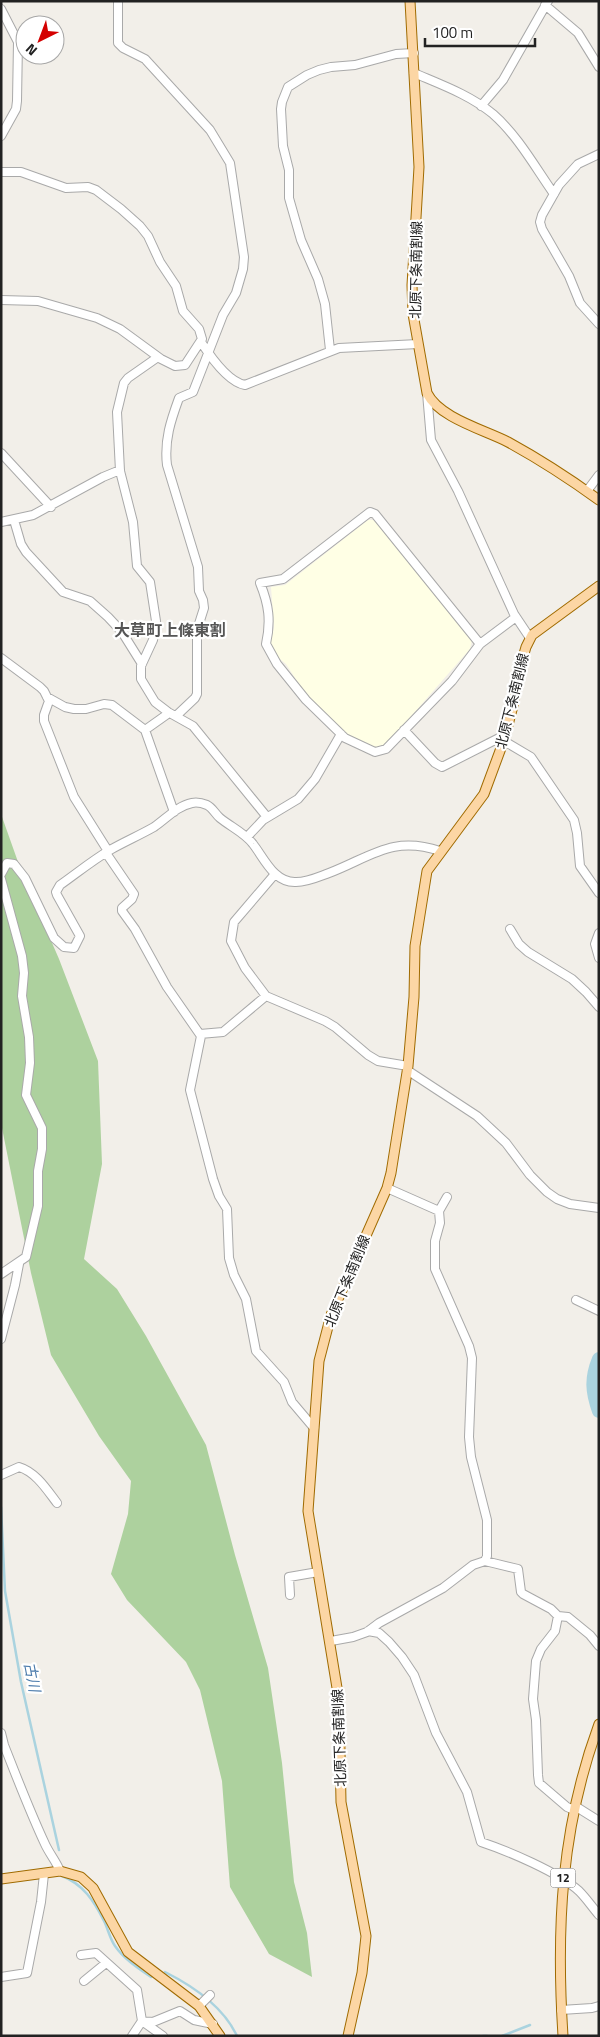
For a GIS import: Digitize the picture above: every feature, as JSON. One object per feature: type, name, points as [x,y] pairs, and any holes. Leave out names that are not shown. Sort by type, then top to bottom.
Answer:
[{"type":"main road","name":"北原下条南割線","points":[[410,1],[419,167],[412,285],[413,314],[427,394]]},
{"type":"main road","points":[[427,394],[431,402],[438,407],[507,442],[599,500]]},
{"type":"main road","name":"北原下条南割線","points":[[348,2036],[362,1973],[366,1936],[341,1802],[339,1700],[308,1511],[319,1361],[331,1315],[387,1188],[407,1068],[414,997],[418,920],[427,871],[484,794],[504,740],[514,702],[519,671],[530,638],[599,586]]},
{"type":"main road","name":"12","points":[[563,2036],[560,1913],[562,1879],[574,1808],[599,1724]]},
{"type":"main road","points":[[1,1879],[60,1871],[81,1877],[88,1882],[128,1952],[201,2004],[220,2036]]},
{"type":"street","points":[[118,1],[118,42],[123,48],[145,59],[210,130],[230,163],[244,257],[243,269],[236,293],[222,315],[193,392],[180,398],[168,426],[165,449],[169,473],[198,567],[199,591],[203,600],[204,608],[196,630],[197,694],[195,698],[172,715],[145,730]]},
{"type":"street","points":[[481,106],[502,80],[546,3],[578,33],[599,67]]},
{"type":"street","points":[[1,9],[18,42],[19,51],[16,109],[1,136]]},
{"type":"street","points":[[330,350],[325,304],[318,280],[301,240],[289,198],[289,170],[283,146],[282,102],[288,87],[319,70],[355,65],[396,54],[414,53]]},
{"type":"street","points":[[414,73],[460,93],[493,115],[512,134],[554,194]]},
{"type":"street","points":[[599,154],[578,164],[559,185],[540,222],[542,229],[569,276],[580,303],[599,324]]},
{"type":"street","points":[[1,172],[21,172],[66,188],[88,187],[96,190],[121,209],[148,236],[160,262],[176,286],[183,311],[201,332],[201,342],[208,354],[237,382],[245,385],[338,348],[418,344]]},
{"type":"street","points":[[1,300],[38,301],[97,318],[120,329],[158,357],[175,366],[185,365],[201,342]]},
{"type":"street","points":[[158,357],[128,378],[121,390],[117,412],[120,470],[133,522],[136,566],[150,582],[156,621],[153,640],[142,664],[141,679],[145,689],[155,702],[172,715],[193,726],[267,817]]},
{"type":"street","points":[[427,394],[431,440],[458,491],[516,617],[530,638]]},
{"type":"street","points":[[1,453],[51,507]]},
{"type":"street","points":[[1,522],[33,515],[51,507],[102,477],[120,470]]},
{"type":"street","points":[[587,491],[599,475]]},
{"type":"street","points":[[480,644],[375,514],[370,512],[283,579],[260,583],[268,603],[269,632],[266,644],[270,653],[294,687],[341,734],[355,744],[376,752],[386,749],[452,681],[480,644],[516,617]]},
{"type":"street","points":[[14,520],[21,544],[26,552],[63,592],[90,601],[108,617],[122,632],[142,664]]},
{"type":"street","points":[[1,658],[40,687],[48,697],[65,707],[86,709],[104,704],[112,706],[145,730],[174,812]]},
{"type":"street","points":[[48,697],[44,721],[65,776],[84,813],[134,894],[132,900],[122,908],[122,912],[135,929],[167,987],[200,1034],[200,1048],[190,1090],[213,1179],[219,1196],[227,1209],[229,1258],[234,1275],[246,1299],[256,1352],[284,1382],[292,1402],[314,1428]]},
{"type":"street","points":[[404,730],[435,763],[442,767],[499,738],[531,757],[568,810],[577,833],[580,866],[599,892]]},
{"type":"street","points":[[246,837],[267,817],[298,799],[315,779],[341,734]]},
{"type":"street","points":[[1,874],[8,863],[14,864],[25,878],[54,938],[64,947],[74,948],[80,936],[56,892],[60,884],[107,852],[154,827],[174,812],[194,802],[206,804],[220,818],[246,837],[275,874],[284,880],[293,882],[302,882],[352,865],[374,852],[396,846],[412,845],[440,851]]},
{"type":"street","points":[[275,874],[239,914],[231,931],[231,941],[245,968],[266,996],[335,1027],[378,1061],[407,1068],[477,1116],[506,1143],[538,1185],[547,1192],[557,1199],[570,1204],[599,1208]]},
{"type":"street","points":[[1,878],[22,956],[24,972],[22,996],[29,1036],[30,1063],[26,1095],[42,1128],[42,1149],[38,1172],[38,1206],[26,1257],[1,1274]]},
{"type":"street","points":[[510,929],[528,952],[572,979],[599,1007]]},
{"type":"street","points":[[599,933],[595,944],[599,958]]},
{"type":"street","points":[[200,1034],[223,1032],[266,996]]},
{"type":"street","points":[[387,1188],[439,1211]]},
{"type":"street","points":[[447,1197],[439,1211],[440,1223],[435,1241],[435,1269],[469,1346],[472,1358],[469,1436],[471,1457],[487,1520],[487,1556],[485,1561]]},
{"type":"street","points":[[1,1339],[15,1285],[18,1264]]},
{"type":"street","points":[[576,1300],[599,1311]]},
{"type":"street","points":[[1,1475],[19,1467],[26,1468],[57,1503]]},
{"type":"street","points":[[330,1641],[353,1637],[368,1630],[443,1588],[473,1565],[485,1561],[518,1569],[521,1592],[523,1594],[550,1609],[558,1616],[568,1617],[590,1635],[599,1646]]},
{"type":"street","points":[[290,1595],[289,1578],[318,1572]]},
{"type":"street","points":[[558,1616],[555,1631],[541,1649],[536,1661],[532,1699],[536,1720],[539,1784],[567,1807],[574,1808],[599,1820]]},
{"type":"street","points":[[368,1630],[389,1642],[402,1657],[414,1676],[436,1733],[466,1792],[481,1842],[504,1850],[562,1879],[579,1891],[593,1905],[599,1915]]},
{"type":"street","points":[[1,1733],[32,1815],[60,1871]]},
{"type":"street","points":[[1,1977],[27,1972],[42,1902],[44,1874]]},
{"type":"street","points":[[81,1955],[96,1953],[136,1990],[142,2021],[163,2036]]},
{"type":"street","points":[[84,1981],[106,1963]]},
{"type":"street","points":[[201,2004],[210,1995]]},
{"type":"street","points":[[561,2010],[599,2006]]},
{"type":"street","points":[[142,2021],[153,2022],[180,2011],[194,2020],[213,2024]]},
{"type":"street","points":[[132,2036],[142,2021]]},
{"type":"shaded area","points":[[368,520],[374,520],[378,524],[472,640],[470,649],[385,746],[379,748],[343,733],[304,692],[286,664],[275,655],[271,647],[274,628],[271,587],[285,585]]},
{"type":"green space","points":[[1,814],[23,876],[59,959],[98,1061],[102,1164],[84,1259],[117,1289],[146,1336],[206,1445],[235,1555],[268,1668],[282,1763],[294,1882],[307,1933],[312,1977],[269,1954],[230,1887],[222,1781],[200,1690],[186,1662],[127,1600],[111,1574],[128,1514],[131,1481],[99,1436],[51,1355],[31,1273],[1,1123]]},
{"type":"waterway","points":[[599,1359],[593,1385],[599,1411]]},
{"type":"waterway","name":"古川","points":[[1,1507],[5,1591],[21,1682],[59,1850]]},
{"type":"waterway","name":"古川","points":[[62,1876],[82,1888],[100,1914],[115,1946],[132,1963],[151,1977]]},
{"type":"waterway","name":"古川","points":[[165,1972],[206,1998],[224,2015],[237,2036]]},
{"type":"waterway","name":"古川","points":[[502,2036],[530,2025]]},
{"type":"district","name":"大草町上條東割","points":[[170,630]]}]
